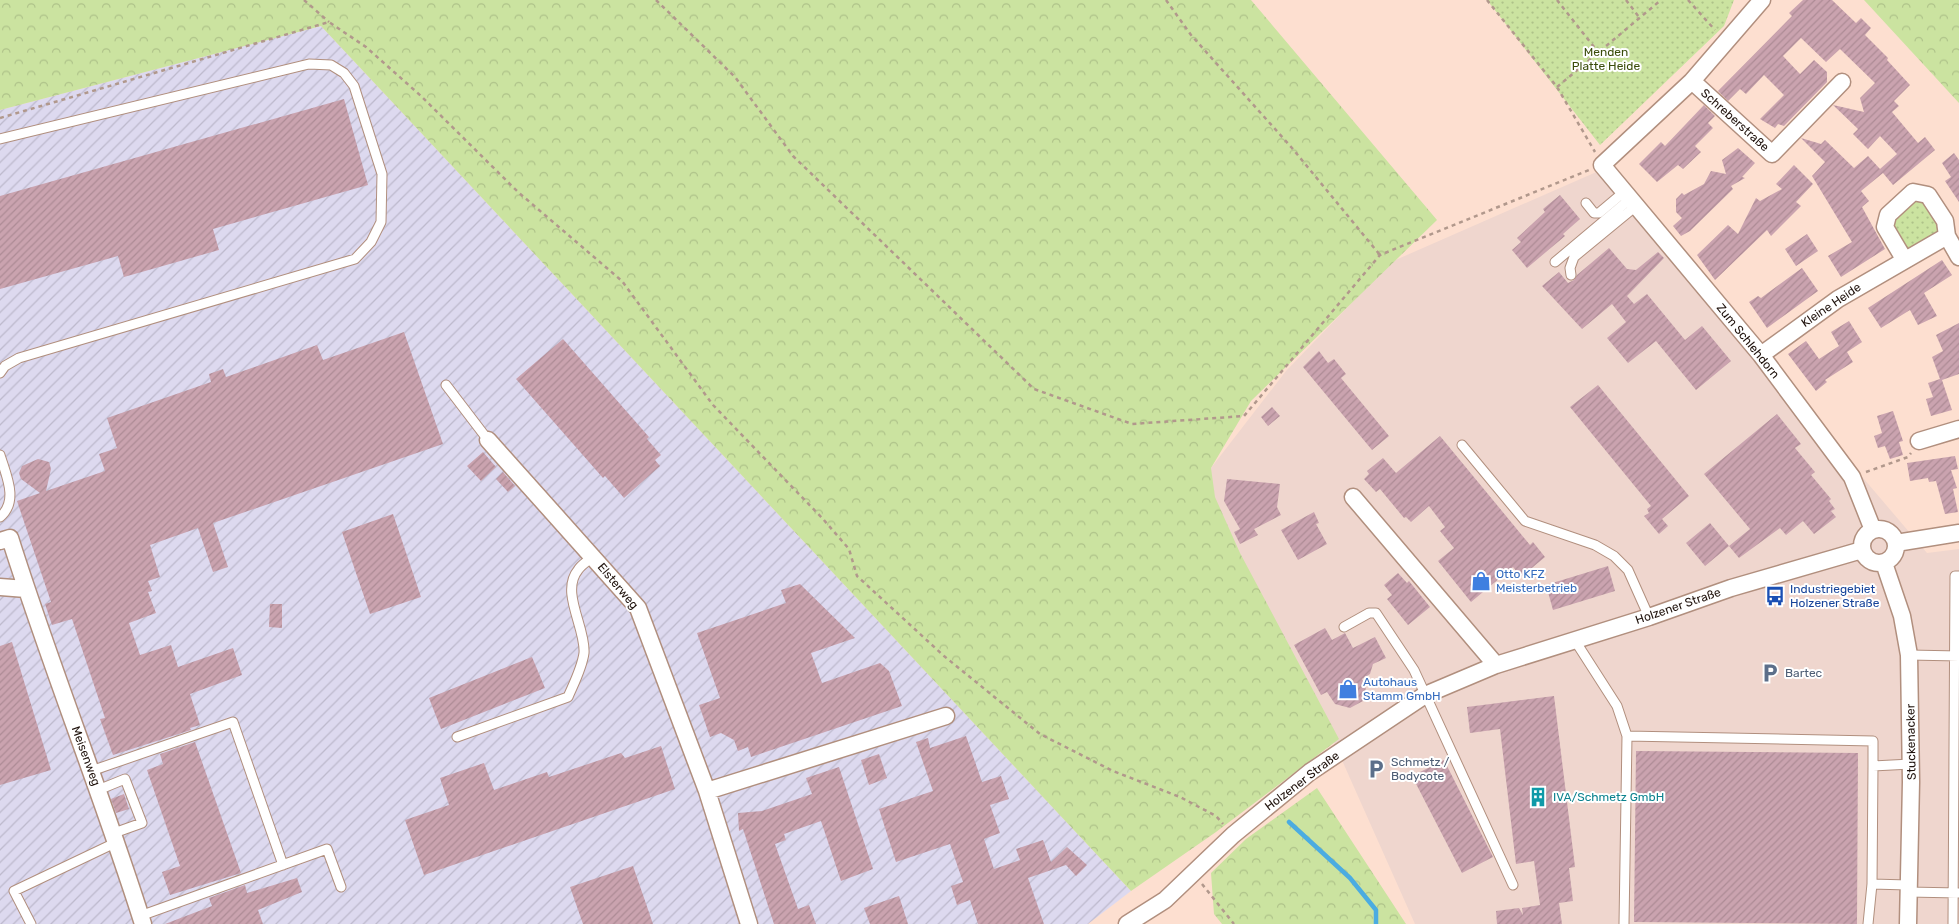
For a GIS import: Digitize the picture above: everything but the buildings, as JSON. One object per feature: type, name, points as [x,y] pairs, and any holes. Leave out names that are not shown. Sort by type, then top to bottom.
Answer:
[{"type":"street","name":"Schreberstraße","points":[[1602,165],[1692,81],[1762,0]]},
{"type":"street","name":"Schreberstraße","points":[[1692,81],[1772,154],[1842,82]]},
{"type":"street","name":"Zum Schlehdorn","points":[[1602,165],[1761,355],[1852,477],[1873,530]]},
{"type":"street","points":[[1904,259],[1885,226],[1888,215],[1914,192],[1928,195],[1945,221],[1947,236],[1959,257]]},
{"type":"street","name":"Kleine Heide","points":[[1761,355],[1838,299],[1904,259],[1947,236]]},
{"type":"street","points":[[1919,441],[1959,429]]},
{"type":"street","name":"Elsterweg","points":[[488,440],[638,608],[707,791],[750,924]]},
{"type":"street","points":[[1353,496],[1496,665]]},
{"type":"street","points":[[1873,530],[1887,530],[1896,543],[1893,556],[1884,562],[1868,560],[1862,550],[1863,538],[1873,530]]},
{"type":"street","points":[[1896,543],[1959,533]]},
{"type":"street","name":"Meisenweg","points":[[0,541],[10,538],[26,589],[116,838],[141,920]]},
{"type":"street","name":"Holzener Straße","points":[[1128,924],[1165,900],[1233,835],[1310,772],[1425,695],[1496,665],[1649,617],[1740,585],[1862,550]]},
{"type":"street","name":"Stuckenacker","points":[[1884,562],[1902,616],[1909,655],[1911,764],[1908,924]]},
{"type":"street","points":[[0,588],[26,589]]},
{"type":"street","points":[[707,791],[946,716]]},
{"type":"lane","points":[[0,139],[309,64],[331,65],[344,73],[354,86],[382,174],[381,222],[371,242],[355,258],[19,358],[5,366],[0,373]]},
{"type":"lane","points":[[1586,203],[1594,213],[1599,213],[1630,199]]},
{"type":"lane","points":[[1555,262],[1630,199]]},
{"type":"lane","points":[[1571,275],[1570,268],[1574,257],[1630,199]]},
{"type":"lane","points":[[446,385],[488,440]]},
{"type":"lane","points":[[1462,445],[1525,521],[1595,545],[1614,556],[1628,570],[1649,617]]},
{"type":"lane","points":[[0,455],[10,489],[9,505],[0,517]]},
{"type":"lane","points":[[457,737],[568,697],[578,676],[584,653],[582,628],[573,599],[572,581],[578,570],[592,557]]},
{"type":"lane","points":[[1953,924],[1956,893],[1957,656],[1955,576],[1959,576]]},
{"type":"lane","points":[[1344,627],[1369,613],[1376,613],[1414,670],[1513,885]]},
{"type":"lane","points":[[1574,640],[1617,706],[1627,736],[1624,924]]},
{"type":"lane","points":[[1909,655],[1957,656]]},
{"type":"lane","points":[[91,771],[233,722],[282,865]]},
{"type":"lane","points":[[1627,736],[1873,741],[1872,884],[1868,924]]},
{"type":"lane","points":[[1873,766],[1911,764]]},
{"type":"lane","points":[[31,924],[14,891],[142,823],[125,779],[98,790]]},
{"type":"lane","points":[[141,920],[327,849],[341,887]]},
{"type":"lane","points":[[1872,884],[1956,893]]},
{"type":"path","points":[[304,0],[329,22],[366,47],[421,96],[518,192],[622,281],[713,405],[823,519],[849,549],[857,576],[944,656],[1040,734],[1113,772],[1216,816],[1233,835]]},
{"type":"path","points":[[656,0],[735,77],[793,156],[1034,389],[1132,424],[1244,416],[1380,255],[1602,165],[1557,87],[1486,0]]},
{"type":"path","points":[[1166,0],[1191,35],[1292,148],[1380,255]]},
{"type":"path","points":[[1557,0],[1598,52]]},
{"type":"path","points":[[1626,0],[1639,17]]},
{"type":"path","points":[[1557,87],[1661,0]]},
{"type":"path","points":[[1688,0],[1726,42]]},
{"type":"path","points":[[0,118],[329,22]]},
{"type":"path","points":[[1852,477],[1908,458],[1919,441]]},
{"type":"path","points":[[1193,873],[1234,924]]},
{"type":"shaded area","points":[[321,26],[1131,891],[1088,924],[0,924],[0,110]]},
{"type":"shaded area","points":[[1601,170],[1927,553],[1959,549],[1959,924],[1415,924],[1316,702],[1210,497],[1211,468],[1286,371],[1391,262]]},
{"type":"green space","points":[[0,0],[1251,0],[1437,220],[1251,401],[1211,468],[1215,497],[1240,553],[1339,739],[1216,832],[1131,891],[321,26],[0,110]]},
{"type":"green space","name":"Menden Platte Heide","points":[[1487,0],[1734,0],[1724,26],[1600,145]]},
{"type":"green space","points":[[1864,0],[1959,0],[1959,103]]},
{"type":"green space","points":[[1913,192],[1928,195],[1947,236],[1904,259],[1888,215]]},
{"type":"green space","points":[[1317,788],[1406,924],[1222,924],[1214,914],[1211,873],[1246,839]]},
{"type":"waterway","points":[[1289,822],[1350,878],[1376,910],[1376,924]]},
{"type":"place","name":"Otto KFZ Meisterbetrieb","points":[[1481,581]]},
{"type":"place","name":"Industriegebiet Holzener Straße","points":[[1775,596]]},
{"type":"place","name":"Bartec","points":[[1770,673]]},
{"type":"place","name":"Autohaus Stamm GmbH","points":[[1348,689]]},
{"type":"place","name":"Schmetz / Bodycote","points":[[1376,769]]},
{"type":"place","name":"IVA/Schmetz GmbH","points":[[1538,797]]}]
